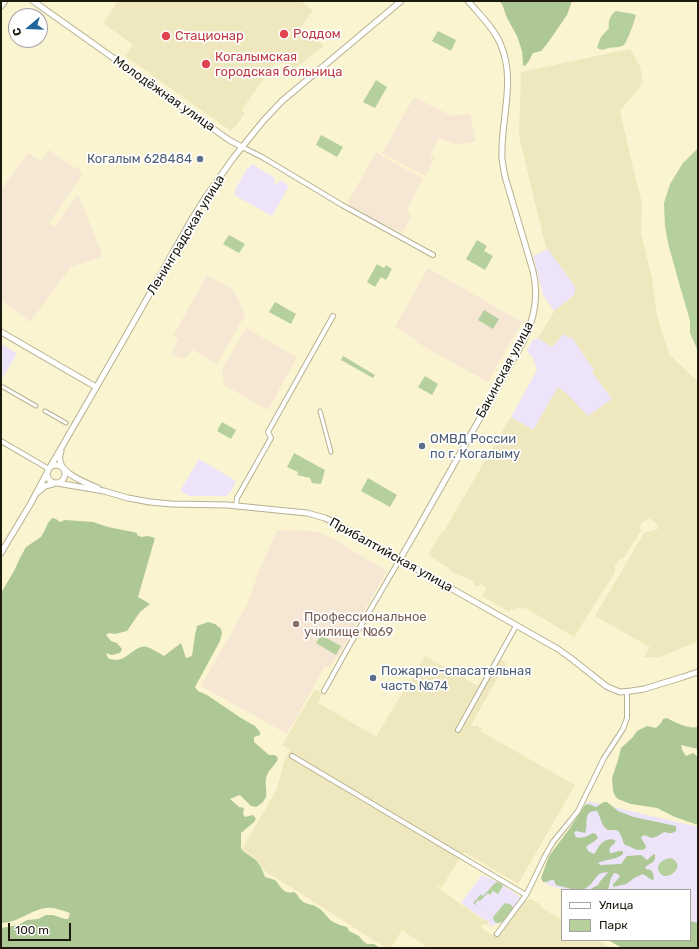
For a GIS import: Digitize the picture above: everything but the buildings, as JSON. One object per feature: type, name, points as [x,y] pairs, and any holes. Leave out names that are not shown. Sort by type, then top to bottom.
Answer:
[{"type":"street","points":[[1,6],[5,1]]},
{"type":"street","name":"Молодёжная улица","points":[[32,1],[229,140],[254,152],[342,205],[433,255]]},
{"type":"street","name":"Ленинградская улица","points":[[96,387],[198,210],[242,147],[282,101],[401,1]]},
{"type":"street","name":"Бакинская улица","points":[[324,691],[524,340],[532,320],[536,301],[536,283],[503,166],[502,147],[508,84],[506,63],[502,48],[495,34],[468,1]]},
{"type":"street","points":[[236,506],[237,498],[271,438],[268,432],[334,316]]},
{"type":"street","points":[[1,332],[96,387],[48,470],[31,503]]},
{"type":"street","points":[[2,387],[36,406]]},
{"type":"street","points":[[45,411],[66,423]]},
{"type":"street","points":[[320,411],[331,452]]},
{"type":"street","points":[[1,441],[48,470]]},
{"type":"street","points":[[1,553],[39,491],[49,484],[61,482],[65,478],[66,474],[60,460],[62,448]]},
{"type":"street","points":[[56,484],[48,479],[48,470],[52,466],[57,465],[64,469]]},
{"type":"street","name":"Прибалтийская улица","points":[[64,469],[94,488]]},
{"type":"street","name":"Прибалтийская улица","points":[[56,484],[94,488],[128,498],[150,502],[236,506],[297,511],[316,515],[341,526],[565,654],[610,688],[620,692],[627,692]]},
{"type":"street","points":[[458,730],[516,626]]},
{"type":"street","points":[[497,934],[526,895],[549,849],[578,811],[604,758],[623,729],[627,718],[627,692],[644,689],[698,672]]},
{"type":"street","points":[[292,756],[526,895]]},
{"type":"shaded area","name":"Когалымская городская больница","points":[[118,1],[300,1],[313,10],[300,28],[324,46],[293,70],[278,59],[241,111],[245,113],[231,131],[125,56],[133,45],[103,23]]},
{"type":"shaded area","points":[[630,49],[640,66],[643,83],[620,111],[642,203],[641,233],[652,279],[657,316],[669,354],[698,382],[698,641],[660,657],[644,657],[650,647],[595,616],[644,533],[658,529],[657,524],[649,518],[647,521],[643,521],[639,527],[641,531],[624,557],[615,565],[615,572],[574,637],[524,607],[522,609],[517,607],[514,611],[511,609],[509,612],[482,596],[487,588],[480,584],[479,586],[476,586],[474,584],[475,582],[449,570],[449,568],[428,555],[441,533],[444,531],[511,417],[533,430],[558,387],[567,394],[588,416],[612,399],[592,372],[595,370],[572,337],[570,338],[563,334],[552,347],[538,338],[554,311],[575,294],[575,286],[546,247],[543,236],[519,136],[521,72]]},
{"type":"shaded area","points":[[414,97],[452,116],[470,114],[476,141],[458,145],[439,138],[430,155],[435,158],[425,176],[382,153]]},
{"type":"shaded area","points":[[49,150],[73,167],[79,168],[82,175],[49,223],[55,227],[78,194],[102,254],[99,258],[71,267],[30,322],[1,300],[1,190],[28,153],[41,161]]},
{"type":"shaded area","points":[[376,152],[423,179],[407,209],[411,217],[402,233],[363,214],[360,210],[358,211],[350,206],[348,202]]},
{"type":"shaded area","points":[[252,164],[275,178],[274,182],[277,184],[280,180],[289,186],[272,216],[234,195],[235,190],[248,167],[249,168]]},
{"type":"shaded area","points":[[548,249],[575,286],[575,294],[554,311],[543,295],[533,256]]},
{"type":"shaded area","points":[[428,268],[522,322],[488,382],[416,342],[417,340],[395,327]]},
{"type":"shaded area","points":[[207,275],[234,290],[245,315],[217,364],[193,350],[187,357],[181,359],[171,353],[178,339],[173,336]]},
{"type":"shaded area","points":[[246,328],[297,357],[268,410],[224,385],[222,370]]},
{"type":"shaded area","points":[[563,333],[570,338],[572,337],[595,370],[593,373],[612,399],[588,417],[533,430],[511,417],[537,370],[533,358],[527,350],[533,340],[538,338],[552,347]]},
{"type":"shaded area","points":[[1,344],[17,353],[1,381]]},
{"type":"shaded area","points":[[199,459],[236,481],[232,490],[226,496],[188,496],[180,491]]},
{"type":"shaded area","name":"Профессиональное училище №69","points":[[277,530],[317,532],[335,540],[387,571],[337,658],[336,657],[330,667],[325,666],[287,734],[201,686],[247,605],[259,571]]},
{"type":"shaded area","points":[[425,656],[478,686],[495,657],[506,663],[471,725],[475,727],[476,725],[482,729],[480,731],[575,785],[518,884],[464,852],[441,888],[438,886],[437,887],[482,919],[489,922],[487,925],[483,924],[481,927],[492,935],[493,933],[503,930],[524,901],[531,899],[541,905],[540,907],[561,919],[561,941],[599,941],[611,948],[428,948],[402,930],[391,948],[386,948],[265,871],[256,859],[242,849],[277,789],[285,758],[290,750],[282,745],[315,689],[322,693],[318,703],[377,737]]},
{"type":"shaded area","points":[[588,801],[698,827],[698,926],[691,924],[691,889],[562,889],[548,885],[542,880]]},
{"type":"shaded area","points":[[482,875],[500,883],[520,897],[519,901],[503,922],[490,926],[489,922],[461,903]]},
{"type":"green space","points":[[499,1],[572,1],[567,15],[547,44],[541,51],[533,53],[525,66],[523,65],[522,51],[517,36],[507,18],[502,4]]},
{"type":"green space","points":[[616,11],[636,15],[633,26],[624,45],[621,47],[600,50],[597,47],[601,37],[609,28],[610,18]]},
{"type":"green space","points":[[438,31],[456,40],[451,51],[432,41]]},
{"type":"green space","points":[[376,80],[387,87],[375,108],[363,102]]},
{"type":"green space","points":[[321,135],[343,147],[337,157],[316,145]]},
{"type":"green space","points":[[698,148],[698,351],[690,333],[689,317],[668,243],[665,226],[664,203],[670,184],[683,163]]},
{"type":"green space","points":[[229,235],[245,244],[239,253],[223,244]]},
{"type":"green space","points":[[477,240],[487,246],[484,251],[493,256],[485,270],[466,259]]},
{"type":"green space","points":[[377,264],[384,268],[386,265],[392,269],[386,280],[381,277],[375,287],[367,282]]},
{"type":"green space","points":[[275,302],[296,314],[291,324],[269,312]]},
{"type":"green space","points":[[484,310],[499,319],[493,329],[478,320]]},
{"type":"green space","points":[[343,356],[375,375],[373,378],[341,360]]},
{"type":"green space","points":[[425,376],[438,384],[432,395],[418,387]]},
{"type":"green space","points":[[222,422],[236,430],[231,439],[217,431]]},
{"type":"green space","points":[[294,453],[325,470],[321,484],[312,483],[310,478],[297,475],[298,472],[287,467]]},
{"type":"green space","points":[[368,478],[397,495],[390,507],[361,491]]},
{"type":"green space","points":[[52,518],[60,522],[65,520],[93,522],[108,527],[137,533],[137,535],[141,537],[148,536],[155,538],[138,597],[150,604],[140,612],[127,631],[115,634],[109,633],[106,635],[111,641],[117,643],[122,649],[120,653],[112,655],[106,653],[108,658],[116,660],[121,659],[143,647],[147,647],[164,656],[181,643],[186,658],[192,656],[197,626],[208,622],[215,624],[221,629],[222,633],[220,641],[195,687],[198,691],[207,695],[255,726],[260,732],[260,735],[254,737],[254,742],[269,755],[275,755],[278,758],[267,775],[265,800],[256,807],[251,806],[240,795],[230,799],[239,807],[244,808],[243,814],[245,817],[253,815],[256,819],[241,833],[241,848],[256,860],[265,877],[275,880],[285,891],[290,893],[294,892],[304,902],[317,907],[330,920],[347,927],[349,931],[359,936],[367,944],[374,944],[380,948],[1,948],[1,928],[18,925],[27,920],[38,919],[46,915],[53,915],[68,919],[70,913],[46,908],[40,909],[13,921],[1,923],[1,593],[26,547],[41,537]]},
{"type":"green space","points":[[321,635],[341,646],[336,655],[316,643]]},
{"type":"green space","points":[[667,718],[678,724],[698,727],[698,749],[681,745],[686,756],[693,753],[698,757],[698,825],[675,817],[657,808],[631,804],[618,799],[613,791],[612,778],[621,748],[637,731],[647,726],[656,728],[663,719]]},
{"type":"green space","points":[[604,802],[607,802],[618,811],[634,817],[676,826],[676,831],[673,833],[664,832],[651,838],[645,835],[642,836],[641,838],[646,846],[645,849],[641,850],[636,850],[625,845],[618,831],[606,829],[602,824],[597,811],[592,811],[589,813],[585,833],[576,831],[574,833],[576,837],[581,838],[593,833],[596,834],[598,838],[586,847],[588,851],[594,854],[605,840],[612,839],[616,841],[610,847],[610,853],[623,851],[623,854],[598,863],[600,865],[621,864],[627,856],[641,855],[647,860],[654,854],[655,860],[645,867],[646,869],[651,870],[654,879],[652,880],[643,874],[626,884],[613,887],[613,884],[620,876],[614,873],[608,889],[592,889],[598,885],[608,872],[598,875],[590,885],[584,889],[571,889],[556,885],[554,880],[543,882],[541,878],[549,856],[585,805],[589,804],[596,807]]},
{"type":"green space","points":[[671,858],[677,863],[676,869],[672,874],[664,876],[658,870],[658,867],[661,862]]},
{"type":"green space","points":[[497,882],[503,886],[498,894],[493,891],[490,895],[488,893],[475,904],[485,912],[473,903],[481,894],[483,896]]},
{"type":"green space","points":[[505,903],[510,904],[513,909],[505,920],[497,923],[494,921],[493,917]]},
{"type":"green space","points":[[691,921],[698,923],[698,948],[622,948],[610,941],[691,941]]},
{"type":"place","name":"Роддом","points":[[284,34]]},
{"type":"place","name":"Стационар","points":[[166,36]]},
{"type":"place","name":"Когалымская городская больница","points":[[206,64]]},
{"type":"place","name":"Когалым 628484","points":[[200,159]]},
{"type":"place","name":"ОМВД России по г. Когалыму","points":[[422,446]]},
{"type":"place","name":"Профессиональное училище №69","points":[[296,624]]},
{"type":"place","name":"Пожарно-спасательная часть №74","points":[[373,678]]}]
